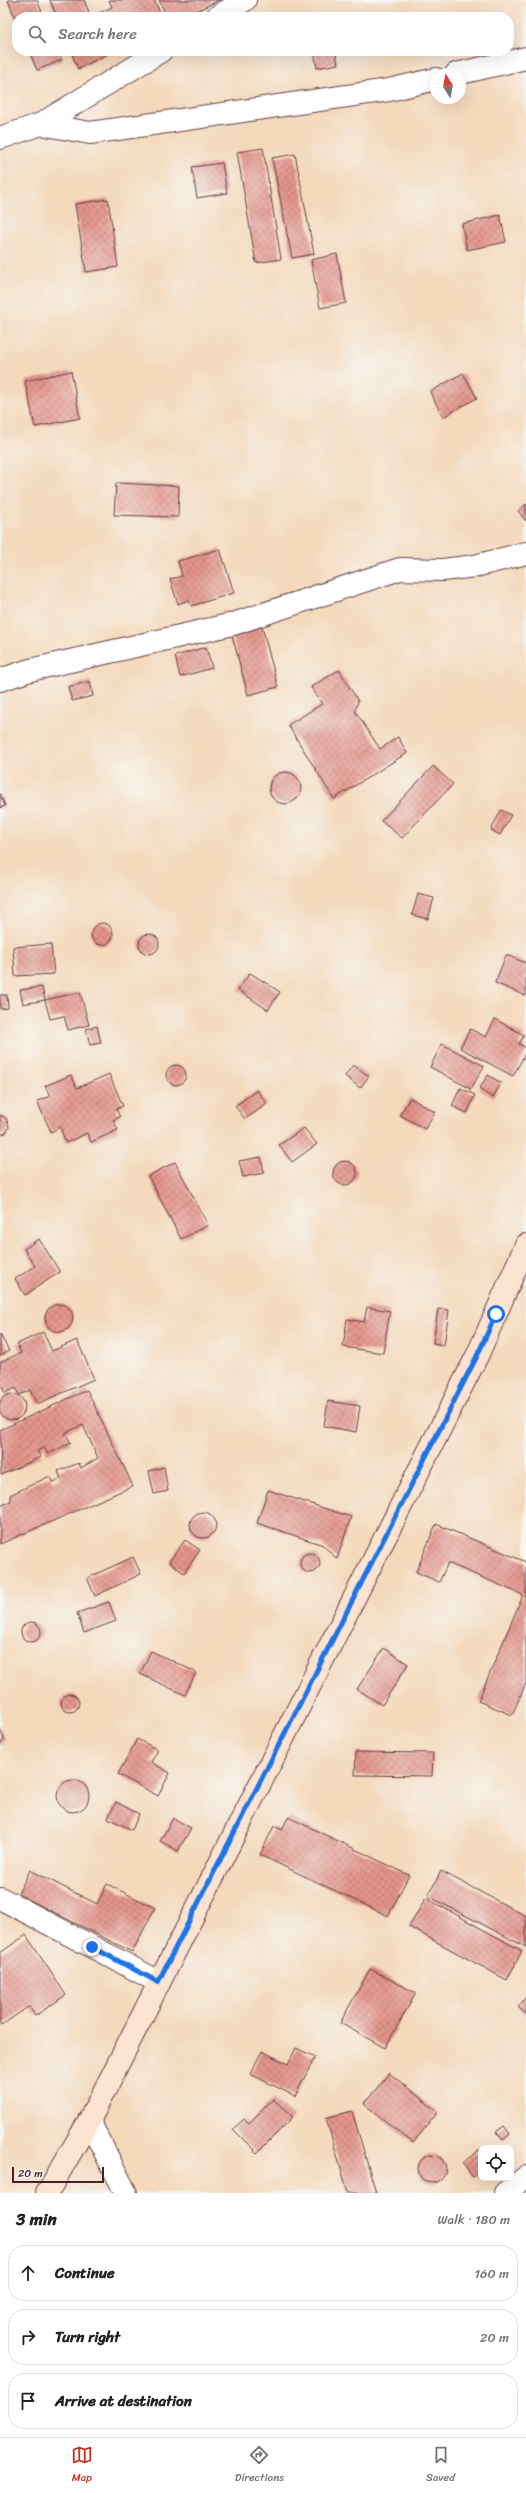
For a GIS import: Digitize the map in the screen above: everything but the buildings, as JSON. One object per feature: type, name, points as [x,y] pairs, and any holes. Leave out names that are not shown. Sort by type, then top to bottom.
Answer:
[{"type":"street","points":[[225,12],[245,0]]},
{"type":"street","points":[[0,138],[41,124],[153,56]]},
{"type":"street","points":[[466,72],[526,58]]},
{"type":"street","points":[[41,124],[90,133],[389,90],[430,80]]},
{"type":"street","points":[[0,680],[30,670],[233,624],[400,569],[443,570],[475,566],[526,553]]},
{"type":"street","points":[[47,2193],[89,2121],[158,1982],[478,1354],[526,1245]]},
{"type":"street","points":[[0,1898],[158,1982]]},
{"type":"street","points":[[89,2121],[126,2193]]},
{"type":"street","points":[[505,2193],[526,2177]]},
{"type":"route","points":[[92,1947],[158,1982],[478,1354],[496,1314]]}]
